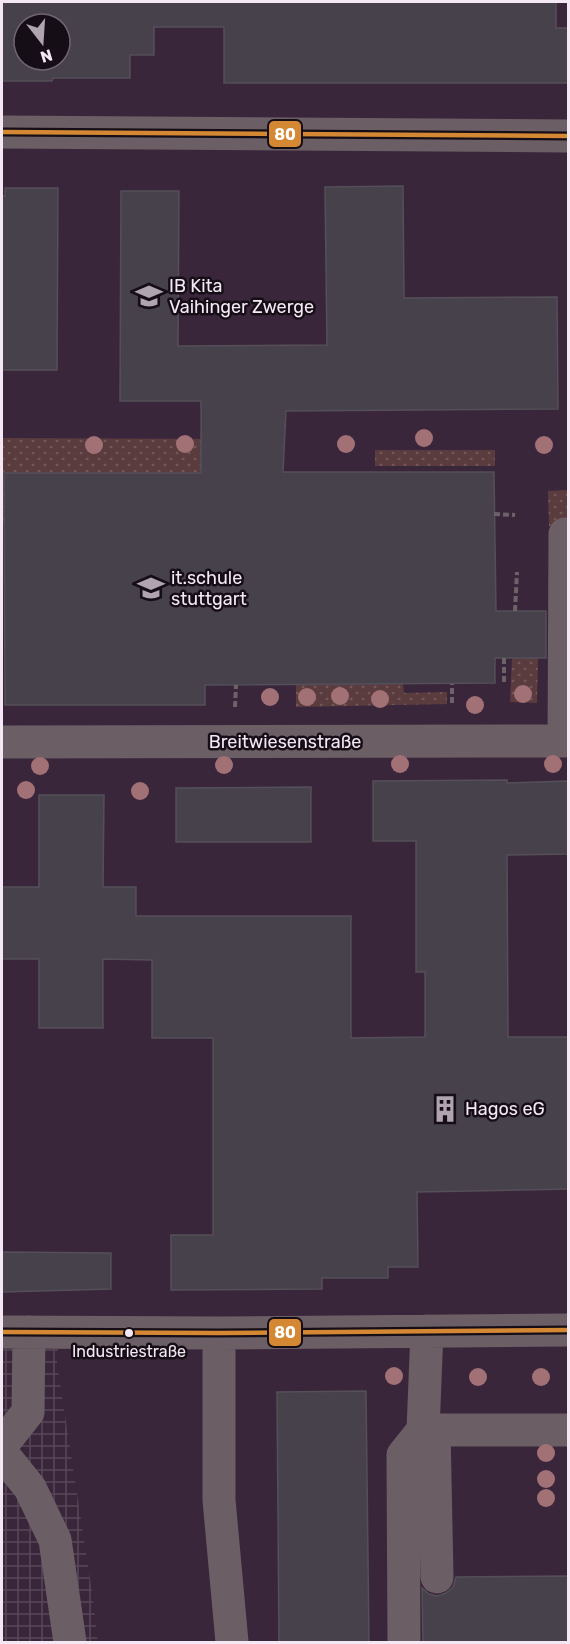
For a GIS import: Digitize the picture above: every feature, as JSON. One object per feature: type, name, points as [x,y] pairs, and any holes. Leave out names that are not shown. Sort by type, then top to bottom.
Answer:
[{"type":"street","points":[[2,132],[568,136]]},
{"type":"street","points":[[565,534],[566,741]]},
{"type":"street","name":"Breitwiesenstraße","points":[[2,742],[566,741]]},
{"type":"street","points":[[2,1445],[28,1412],[15,1332],[219,1333],[568,1329]]},
{"type":"street","points":[[427,1331],[438,1430],[446,1577]]},
{"type":"street","points":[[219,1333],[210,1465],[219,1500],[232,1642]]},
{"type":"street","points":[[404,1642],[403,1455],[438,1430],[568,1430]]},
{"type":"street","points":[[2,1453],[30,1488],[55,1540],[70,1642]]},
{"type":"path","points":[[494,514],[515,515]]},
{"type":"path","points":[[515,611],[517,572]]},
{"type":"path","points":[[504,658],[504,682]]},
{"type":"path","points":[[452,684],[452,703]]},
{"type":"path","points":[[235,707],[236,685]]},
{"type":"shaded area","points":[[2,2],[568,2],[568,1642],[98,1642],[57,1363],[60,1322],[2,1321]]},
{"type":"shaded area","points":[[2,438],[225,439],[226,473],[4,473],[4,526],[2,526]]},
{"type":"shaded area","points":[[375,450],[495,450],[495,466],[375,466]]},
{"type":"shaded area","points":[[568,490],[567,526],[549,526],[548,491]]},
{"type":"shaded area","points":[[512,658],[538,658],[537,703],[510,702]]},
{"type":"shaded area","points":[[296,684],[403,684],[404,693],[447,692],[447,704],[296,707]]},
{"type":"shaded area","points":[[2,1321],[60,1321],[57,1363],[98,1642],[2,1642]]},
{"type":"building","points":[[2,2],[556,2],[556,28],[568,28],[568,83],[224,83],[224,27],[154,27],[154,55],[130,55],[130,78],[53,78],[52,81],[2,81]]},
{"type":"building","name":"it.schule stuttgart","points":[[403,186],[404,298],[557,297],[558,409],[286,411],[283,472],[494,472],[496,611],[546,611],[546,658],[495,658],[495,683],[205,685],[205,705],[5,705],[4,473],[201,473],[201,401],[120,401],[121,191],[179,191],[178,346],[327,345],[325,187]]},
{"type":"building","points":[[5,188],[58,188],[57,370],[2,370],[2,196],[5,196]]},
{"type":"building","points":[[507,780],[507,783],[568,781],[568,854],[507,855],[508,1037],[568,1037],[568,1189],[417,1192],[418,1267],[388,1267],[388,1278],[322,1278],[322,1289],[171,1290],[171,1235],[213,1235],[213,1038],[152,1038],[152,960],[103,959],[103,1028],[39,1028],[39,959],[2,959],[2,887],[39,887],[39,795],[104,795],[103,887],[136,887],[136,916],[351,916],[351,1038],[425,1037],[425,972],[416,972],[416,841],[373,841],[373,781]]},
{"type":"building","points":[[311,787],[311,842],[176,842],[176,788]]},
{"type":"building","points":[[2,1252],[111,1253],[111,1289],[2,1292]]},
{"type":"building","points":[[366,1391],[369,1642],[279,1642],[277,1392]]},
{"type":"building","points":[[568,1576],[568,1642],[423,1642],[422,1588],[429,1594],[437,1596],[453,1587],[456,1577]]},
{"type":"transit line","name":"80","points":[[2,132],[568,136]]},
{"type":"transit line","name":"80","points":[[2,1332],[568,1330]]},
{"type":"place","name":"IB Kita Vaihinger Zwerge","points":[[149,296]]},
{"type":"place","name":"it.schule stuttgart","points":[[151,588]]},
{"type":"place","name":"Hagos eG","points":[[445,1109]]},
{"type":"place","name":"Industriestraße","points":[[129,1333]]}]
